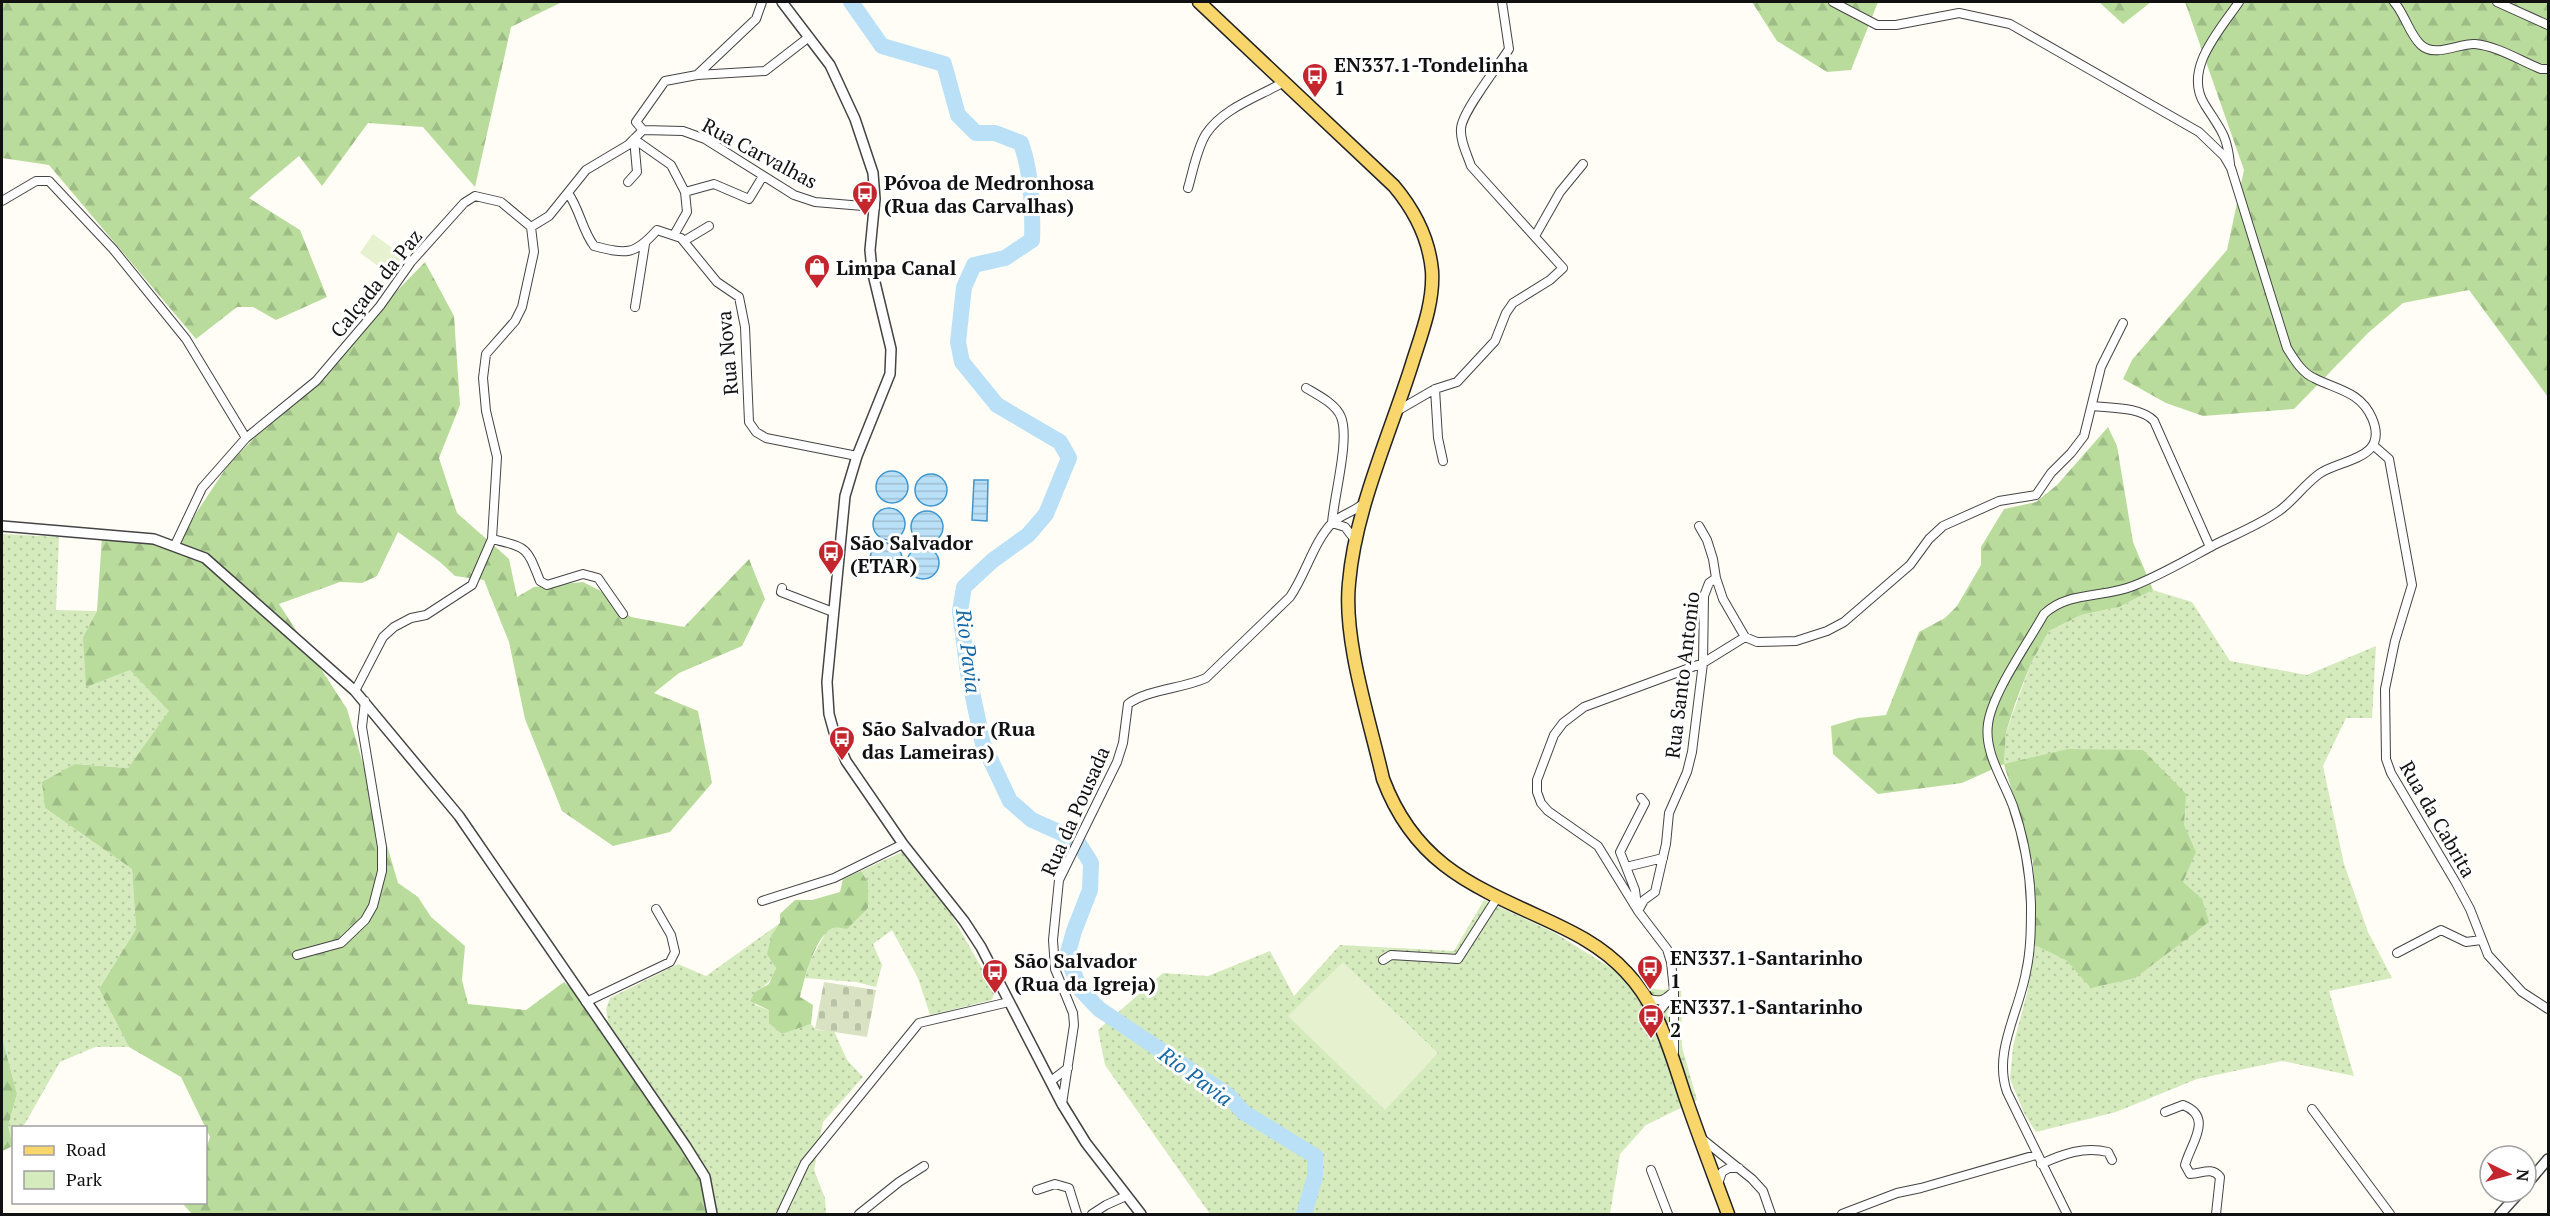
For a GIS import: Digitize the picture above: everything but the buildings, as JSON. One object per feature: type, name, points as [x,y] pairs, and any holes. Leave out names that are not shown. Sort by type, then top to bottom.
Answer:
[{"type":"main road","points":[[1199,2],[1394,186],[1413,209],[1424,237],[1432,272],[1430,302],[1355,540],[1348,604],[1351,641],[1383,779],[1391,800],[1407,828],[1423,848],[1440,862],[1497,898],[1585,938],[1627,973],[1647,998],[1656,1015],[1728,1215]]},
{"type":"street","points":[[697,75],[756,19],[762,2]]},
{"type":"street","points":[[782,2],[830,65],[855,118],[873,172],[874,207],[870,250],[872,270],[891,349],[891,374],[857,456],[845,496],[827,682],[829,714],[834,732],[846,761],[903,844],[964,921],[981,947],[1062,1104],[1086,1143],[1141,1215]]},
{"type":"street","points":[[1397,411],[1435,389],[1457,382],[1495,341],[1506,313],[1514,303],[1550,280],[1563,268],[1471,165],[1461,128],[1465,114],[1509,49],[1502,2]]},
{"type":"street","points":[[1833,2],[1876,25],[1896,25],[1959,13],[2010,24],[2199,132],[2224,156],[2230,168],[2287,348],[2306,373],[2314,379],[2355,395],[2365,406],[2374,425],[2373,445],[2364,455],[2319,474],[2272,515],[2134,586],[2064,601],[2053,606],[2044,614],[1990,710],[1987,741],[2019,826],[2030,878],[2031,902],[2030,953],[2008,1036],[2002,1074],[2007,1092],[2036,1155],[2067,1215]]},
{"type":"street","points":[[2230,168],[2229,147],[2223,130],[2203,103],[2198,86],[2199,70],[2206,51],[2238,2]]},
{"type":"street","points":[[2394,2],[2402,11],[2420,44],[2426,48],[2437,50],[2474,44],[2488,47],[2541,69],[2548,69]]},
{"type":"street","points":[[2497,2],[2548,25]]},
{"type":"street","points":[[355,691],[384,637],[394,627],[411,618],[426,615],[472,585],[492,539],[497,457],[486,411],[483,378],[486,354],[514,321],[522,307],[534,252],[531,227],[549,216],[586,170],[628,145],[643,130],[636,122],[665,81],[697,75],[765,71],[809,37]]},
{"type":"street","points":[[1188,188],[1205,135],[1216,123],[1247,100],[1284,82]]},
{"type":"street","name":"Rua Carvalhas","points":[[643,130],[683,131],[705,139],[794,195],[815,202],[874,207]]},
{"type":"street","points":[[628,182],[637,172],[634,139]]},
{"type":"street","points":[[568,193],[577,206],[585,233],[594,246],[621,253],[631,252],[645,244],[657,230],[674,235],[687,212],[685,192],[671,165],[634,139]]},
{"type":"street","points":[[1535,236],[1560,192],[1583,164]]},
{"type":"street","points":[[685,192],[714,184],[749,199],[763,176]]},
{"type":"street","points":[[2,201],[36,181],[49,181],[66,196],[113,249],[186,339],[246,438]]},
{"type":"street","name":"Calçada da Paz","points":[[175,545],[202,488],[246,438],[316,381],[380,306],[411,262],[464,203],[475,196],[501,202],[531,227]]},
{"type":"street","points":[[684,241],[709,226]]},
{"type":"street","name":"Rua Nova","points":[[674,235],[684,241],[717,282],[739,297],[745,327],[749,422],[756,432],[766,438],[857,456]]},
{"type":"street","points":[[635,307],[645,244]]},
{"type":"street","points":[[1698,526],[1710,549],[1716,578],[1733,620],[1745,637],[1756,642],[1796,641],[1827,631],[1844,622],[1910,565],[1929,539],[1943,526],[1999,501],[2036,495],[2051,473],[2084,436],[2102,368],[2123,323]]},
{"type":"street","points":[[1306,388],[1329,402],[1341,416],[1344,428],[1345,442],[1334,499],[1332,523]]},
{"type":"street","points":[[1435,389],[1438,438],[1443,461]]},
{"type":"street","points":[[2093,406],[2140,412],[2148,414],[2154,421],[2210,547]]},
{"type":"street","name":"Rua da Cabrita","points":[[2373,445],[2389,459],[2412,585],[2395,641],[2385,689],[2386,759],[2391,773],[2470,909],[2488,955],[2522,992],[2548,1009]]},
{"type":"street","points":[[1332,523],[1346,513],[1356,510],[1367,500]]},
{"type":"street","points":[[1341,517],[1360,522]]},
{"type":"street","points":[[1332,523],[1345,527],[1355,540]]},
{"type":"street","name":"Rua da Pousada","points":[[1062,1104],[1074,1026],[1073,1013],[1055,969],[1053,940],[1059,880],[1117,762],[1123,743],[1128,704],[1136,698],[1190,686],[1206,678],[1290,597],[1301,581],[1319,542],[1332,523]]},
{"type":"street","points":[[2,525],[154,539],[205,558],[355,691],[459,816],[586,1002],[705,1177],[712,1215]]},
{"type":"street","points":[[492,539],[522,547],[528,552],[540,581],[547,585],[583,574],[598,578],[623,614]]},
{"type":"street","name":"Rua Santo Antonio","points":[[1638,911],[1644,900],[1655,892],[1669,813],[1687,772],[1692,752],[1703,663],[1704,596],[1709,583],[1716,578]]},
{"type":"street","points":[[782,588],[781,592],[833,612]]},
{"type":"street","points":[[1674,1062],[1674,991],[1671,962],[1667,949],[1638,911],[1598,846],[1548,811],[1541,803],[1537,792],[1537,780],[1554,735],[1563,723],[1577,712],[1643,684],[1703,663],[1745,637]]},
{"type":"street","points":[[297,955],[341,943],[360,927],[373,906],[382,871],[382,847],[362,727],[365,701]]},
{"type":"street","points":[[1638,911],[1635,890],[1620,852],[1645,803],[1641,798]]},
{"type":"street","points":[[762,901],[834,878],[903,844]]},
{"type":"street","points":[[1626,867],[1662,858]]},
{"type":"street","points":[[1383,960],[1391,955],[1458,959],[1497,898]]},
{"type":"street","points":[[586,1002],[669,962],[675,952],[671,935],[656,909]]},
{"type":"street","points":[[2397,953],[2440,930],[2466,942],[2481,940]]},
{"type":"street","points":[[1647,998],[1656,1002],[1665,1000],[1674,991]]},
{"type":"street","points":[[1656,1015],[1667,1004],[1674,991]]},
{"type":"street","points":[[781,1215],[805,1163],[919,1023],[1009,1002]]},
{"type":"street","points":[[1656,1015],[1665,1016],[1674,1013]]},
{"type":"street","points":[[1051,1081],[1068,1068]]},
{"type":"street","points":[[2165,1112],[2183,1105],[2194,1110],[2198,1115],[2200,1123],[2198,1131],[2185,1165],[2190,1174],[2209,1170],[2216,1171],[2220,1177],[2216,1215]]},
{"type":"street","points":[[2312,1109],[2390,1215]]},
{"type":"street","points":[[1700,1137],[1739,1168],[1763,1191],[1771,1215]]},
{"type":"street","points":[[2041,1164],[2065,1154],[2089,1149],[2108,1152],[2112,1160]]},
{"type":"street","points":[[1842,1215],[1897,1193],[2036,1155]]},
{"type":"street","points":[[1709,1163],[1714,1157],[1724,1156]]},
{"type":"street","points":[[2538,1170],[2548,1158]]},
{"type":"street","points":[[859,1215],[899,1182],[924,1166]]},
{"type":"street","points":[[1717,1186],[1722,1172],[1729,1168],[1739,1168]]},
{"type":"street","points":[[1651,1170],[1668,1215]]},
{"type":"street","points":[[1037,1190],[1055,1184],[1069,1188],[1077,1215]]},
{"type":"street","points":[[1092,1215],[1106,1205],[1126,1196]]},
{"type":"green space","points":[[2,2],[562,2],[511,27],[475,187],[423,127],[368,123],[322,186],[299,156],[249,198],[300,230],[327,297],[276,320],[253,307],[237,307],[196,339],[49,165],[2,158]]},
{"type":"green space","points":[[1752,2],[1878,2],[1851,70],[1827,72],[1777,41]]},
{"type":"green space","points":[[2099,2],[2151,2],[2123,24]]},
{"type":"green space","points":[[2185,2],[2548,2],[2548,397],[2469,290],[2403,303],[2368,333],[2294,409],[2203,416],[2166,403],[2123,379],[2132,360],[2227,250],[2244,170]]},
{"type":"green space","points":[[373,234],[405,257],[392,276],[360,253]]},
{"type":"green space","points":[[425,262],[454,316],[460,405],[439,458],[457,513],[509,559],[517,597],[534,587],[583,582],[599,590],[631,617],[684,627],[749,559],[765,599],[742,646],[679,673],[654,693],[698,711],[712,783],[670,832],[613,846],[562,811],[525,719],[509,642],[484,580],[455,576],[440,562],[398,532],[377,576],[362,583],[340,582],[279,604],[347,709],[398,883],[418,897],[431,917],[465,946],[462,980],[468,1004],[526,1010],[564,982],[608,1022],[691,1144],[709,1174],[715,1214],[192,1214],[184,1205],[207,1204],[207,1146],[210,1137],[207,1126],[205,1126],[181,1077],[129,1047],[99,989],[136,929],[132,869],[45,808],[42,782],[75,764],[128,768],[169,711],[130,670],[86,687],[83,637],[97,611],[102,537],[175,545],[228,465]]},
{"type":"green space","points":[[2108,427],[2117,446],[2133,542],[2153,590],[2119,607],[2081,615],[2049,631],[2031,663],[2016,701],[2006,732],[2004,764],[1962,783],[1878,794],[1833,754],[1831,726],[1858,718],[1886,715],[1919,632],[1945,618],[1957,606],[1981,565],[1981,547],[2004,509],[2036,502],[2057,485]]},
{"type":"green space","points":[[2,534],[59,537],[56,610],[97,611],[83,637],[130,670],[170,711],[128,768],[75,764],[45,808],[132,869],[136,929],[99,989],[129,1047],[95,1047],[60,1062],[24,1126],[12,1126],[12,1142],[8,1126],[17,1094],[2,1037]]},
{"type":"green space","points":[[2153,590],[2192,602],[2230,661],[2307,675],[2376,646],[2372,718],[2346,718],[2323,766],[2344,864],[2368,932],[2392,978],[2329,991],[2354,1076],[2282,1061],[2197,1079],[2116,1112],[2036,1132],[2025,1115],[2010,1079],[2013,1046],[2027,993],[2035,945],[2036,915],[2033,861],[2004,764],[2006,732],[2031,663],[2049,631],[2081,615],[2119,607]]},
{"type":"green space","points":[[2068,749],[2143,750],[2186,794],[2184,825],[2196,852],[2183,882],[2202,899],[2209,922],[2135,978],[2091,988],[2066,960],[2035,945],[2033,861],[2004,764]]},
{"type":"green space","points":[[902,852],[944,902],[995,991],[992,1000],[930,1015],[918,978],[892,930],[873,944],[882,965],[876,987],[856,982],[805,978],[810,961],[826,932],[868,908],[868,882],[861,871]]},
{"type":"green space","points":[[861,871],[868,882],[868,908],[847,929],[833,928],[821,939],[811,959],[800,997],[813,1005],[811,1024],[782,1034],[769,1023],[769,1010],[750,1001],[755,992],[769,984],[776,968],[767,954],[772,934],[780,923],[780,914],[795,900],[812,900],[840,892],[843,879]]},
{"type":"green space","points":[[1484,900],[1555,933],[1643,988],[1664,990],[1681,984],[1682,1047],[1697,1100],[1646,1125],[1620,1154],[1610,1214],[1210,1214],[1105,1065],[1098,1030],[1163,973],[1208,976],[1270,951],[1294,996],[1340,945],[1454,951]]},
{"type":"green space","points":[[780,923],[772,934],[776,960],[774,974],[764,986],[755,992],[755,1005],[769,1010],[782,1034],[811,1024],[816,1030],[834,1031],[847,1060],[863,1077],[823,1122],[814,1170],[825,1198],[826,1214],[715,1214],[709,1174],[608,1022],[606,1009],[610,998],[678,964],[706,976]]},
{"type":"green space","points":[[1343,962],[1438,1053],[1385,1110],[1288,1016]]},
{"type":"green space","points":[[824,982],[876,990],[867,1037],[815,1029]]},
{"type":"green space","points":[[2,1037],[17,1094],[8,1126],[12,1146],[2,1151]]},
{"type":"water","points":[[892,471],[903,476],[908,487],[903,498],[892,503],[881,498],[876,487],[881,476]]},
{"type":"water","points":[[931,474],[942,479],[947,490],[942,501],[931,506],[920,501],[915,490],[920,479]]},
{"type":"water","points":[[974,480],[988,480],[987,521],[972,520]]},
{"type":"water","points":[[889,508],[900,513],[905,524],[900,535],[889,540],[878,535],[873,524],[878,513]]},
{"type":"water","points":[[927,511],[938,516],[943,527],[938,538],[927,543],[916,538],[911,527],[916,516]]},
{"type":"water","points":[[886,543],[897,548],[902,559],[897,570],[886,575],[875,570],[870,559],[875,548]]},
{"type":"water","points":[[923,547],[934,552],[939,563],[934,574],[923,579],[912,574],[907,563],[912,552]]},
{"type":"waterway","name":"Rio Pavia","points":[[851,2],[882,46],[944,64],[958,115],[976,133],[995,133],[1021,143],[1028,167],[1032,203],[1032,240],[1005,258],[974,265],[964,287],[958,342],[962,362],[997,405],[1060,442],[1069,458],[1046,514],[1028,535],[992,561],[964,587],[960,611],[968,673],[983,744],[1010,801],[1032,820],[1079,844],[1091,863],[1090,890],[1067,956],[1080,989],[1099,1009],[1229,1096],[1243,1112],[1315,1156],[1315,1177],[1304,1214]]},
{"type":"place","name":"EN337.1-Tondelinha 1","points":[[1315,99]]},
{"type":"place","name":"Póvoa de Medronhosa (Rua das Carvalhas)","points":[[865,217]]},
{"type":"place","name":"Limpa Canal","points":[[817,290]]},
{"type":"place","name":"São Salvador (ETAR)","points":[[831,576]]},
{"type":"place","name":"São Salvador (Rua das Lameiras)","points":[[842,762]]},
{"type":"place","name":"EN337.1-Santarinho 1","points":[[1650,991]]},
{"type":"place","name":"São Salvador (Rua da Igreja)","points":[[995,995]]},
{"type":"place","name":"EN337.1-Santarinho 2","points":[[1651,1040]]}]
